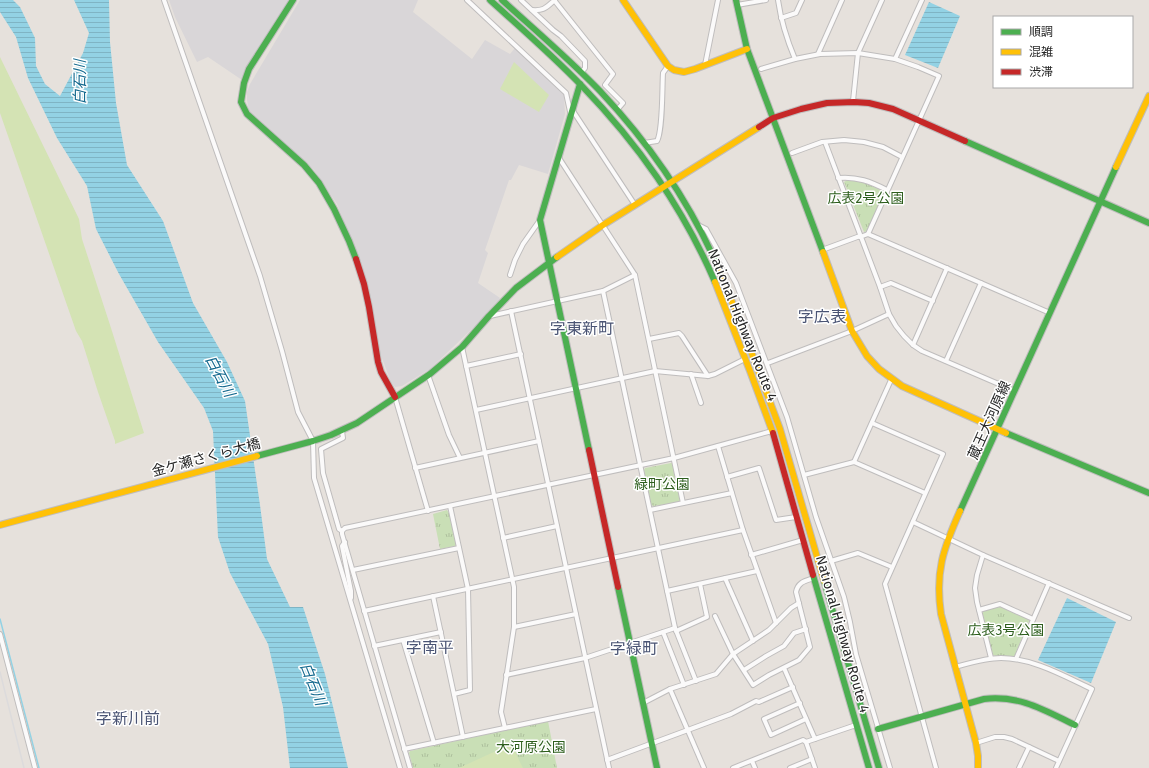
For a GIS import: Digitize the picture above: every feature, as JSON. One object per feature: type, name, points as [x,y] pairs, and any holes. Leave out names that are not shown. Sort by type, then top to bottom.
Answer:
[{"type":"main road","points":[[293,0],[249,68],[244,83],[241,102],[246,114],[304,165],[319,183],[334,209],[358,264],[369,307],[378,362],[381,372],[395,397]]},
{"type":"main road","name":"National Highway Route 4","points":[[490,0],[558,62],[618,125],[664,187],[692,232],[720,294],[746,359],[772,431],[869,768]]},
{"type":"main road","name":"National Highway Route 4","points":[[502,0],[581,73],[617,110],[644,143],[671,182],[696,224],[717,266],[732,300],[780,429],[879,768]]},
{"type":"main road","points":[[623,0],[668,66],[674,70],[684,72],[747,48]]},
{"type":"main road","points":[[736,2],[747,48],[852,331],[866,356],[891,380],[902,386],[998,430],[1149,493]]},
{"type":"main road","points":[[580,84],[540,220],[657,768]]},
{"type":"main road","name":"蔵王大河原線","points":[[978,768],[976,743],[941,614],[938,598],[939,571],[948,538],[1149,96]]},
{"type":"main road","name":"金ケ瀬さくら大橋","points":[[0,525],[313,441],[342,431],[357,423],[428,375],[462,347],[516,288],[548,263],[635,205],[773,118],[804,107],[828,102],[853,101],[886,106],[1149,223]]},
{"type":"main road","points":[[878,729],[984,699],[1006,698],[1027,703],[1075,725]]},
{"type":"street","points":[[164,0],[260,276],[298,412],[313,441],[314,478],[400,768]]},
{"type":"street","points":[[467,0],[566,93],[572,114],[635,205]]},
{"type":"street","points":[[521,0],[561,36],[585,61],[585,68],[581,73]]},
{"type":"street","points":[[532,10],[540,11],[555,0],[612,74],[605,85],[623,103],[617,110]]},
{"type":"street","points":[[705,65],[718,0]]},
{"type":"street","points":[[736,2],[766,0]]},
{"type":"street","points":[[778,0],[781,18],[795,59]]},
{"type":"street","points":[[781,18],[796,14],[802,0]]},
{"type":"street","points":[[818,54],[842,0]]},
{"type":"street","points":[[853,101],[858,53],[882,0]]},
{"type":"street","points":[[895,59],[922,0]]},
{"type":"street","points":[[761,69],[818,54],[858,53],[895,59],[939,76],[868,234]]},
{"type":"street","points":[[644,143],[656,141],[659,137],[661,127],[663,73],[668,66]]},
{"type":"street","points":[[792,153],[825,142],[844,140],[864,142],[883,148],[902,157]]},
{"type":"street","points":[[825,142],[889,314],[896,326],[913,345],[922,350],[1014,391]]},
{"type":"street","points":[[559,158],[635,275],[683,503]]},
{"type":"street","points":[[838,178],[859,178],[872,182],[887,190]]},
{"type":"street","points":[[510,275],[523,244],[540,220]]},
{"type":"street","points":[[696,224],[706,229],[736,283],[768,363],[787,417],[816,517],[844,597],[856,654],[890,768]]},
{"type":"street","points":[[822,250],[868,234],[1050,313]]},
{"type":"street","points":[[913,345],[947,268]]},
{"type":"street","points":[[490,316],[602,291],[635,275]]},
{"type":"street","points":[[880,287],[891,283],[933,301]]},
{"type":"street","points":[[946,361],[981,283]]},
{"type":"street","points":[[602,291],[675,629],[696,681]]},
{"type":"street","points":[[511,311],[609,768]]},
{"type":"street","points":[[768,363],[852,331],[889,314]]},
{"type":"street","points":[[648,339],[679,333],[708,376]]},
{"type":"street","points":[[462,347],[514,587],[514,627],[501,712],[504,728]]},
{"type":"street","points":[[466,366],[521,354]]},
{"type":"street","points":[[476,410],[655,371],[708,376],[716,374],[746,359]]},
{"type":"street","points":[[691,374],[701,403]]},
{"type":"street","points":[[428,375],[449,436],[460,458]]},
{"type":"street","points":[[854,462],[891,380]]},
{"type":"street","points":[[395,397],[428,511]]},
{"type":"street","points":[[872,423],[943,454],[885,584],[936,768]]},
{"type":"street","points":[[342,431],[343,438],[321,449],[323,474],[339,529],[342,530],[410,768]]},
{"type":"street","points":[[342,530],[345,528],[494,496],[640,466],[772,431]]},
{"type":"street","points":[[415,468],[539,441]]},
{"type":"street","points":[[718,446],[751,555],[776,623]]},
{"type":"street","points":[[804,475],[854,462],[925,493]]},
{"type":"street","points":[[727,477],[759,468],[776,520],[797,516]]},
{"type":"street","points":[[650,510],[732,493]]},
{"type":"street","points":[[450,506],[468,589],[470,690],[454,694]]},
{"type":"street","points":[[913,522],[1129,618]]},
{"type":"street","points":[[503,538],[557,526]]},
{"type":"street","points":[[364,611],[743,530]]},
{"type":"street","points":[[751,555],[804,540]]},
{"type":"street","points":[[345,542],[342,546],[351,591],[351,603]]},
{"type":"street","points":[[353,570],[459,548]]},
{"type":"street","points":[[831,560],[858,553],[892,567]]},
{"type":"street","points":[[983,554],[975,588],[991,658]]},
{"type":"street","points":[[667,591],[757,571]]},
{"type":"street","points":[[725,578],[753,641]]},
{"type":"street","points":[[715,616],[733,654],[753,685],[799,660],[810,647],[796,592],[797,587],[801,582],[815,578]]},
{"type":"street","points":[[1016,659],[1049,583]]},
{"type":"street","points":[[506,675],[585,658],[707,617],[700,584]]},
{"type":"street","points":[[433,596],[463,737]]},
{"type":"street","points":[[643,703],[670,689],[716,674],[733,654],[769,630],[791,608],[799,603]]},
{"type":"street","points":[[979,610],[1000,604],[1033,619]]},
{"type":"street","points":[[514,627],[576,614]]},
{"type":"street","points":[[744,670],[784,646],[794,633],[806,629]]},
{"type":"street","points":[[374,646],[441,632]]},
{"type":"street","points":[[663,632],[684,685]]},
{"type":"street","points":[[0,634],[35,768]]},
{"type":"street","points":[[403,640],[434,743]]},
{"type":"street","points":[[955,667],[991,658],[1016,659],[1041,666],[1092,689],[1056,768]]},
{"type":"street","points":[[784,668],[815,739]]},
{"type":"street","points":[[607,760],[731,714],[756,701],[759,702],[793,687]]},
{"type":"street","points":[[670,689],[704,768]]},
{"type":"street","points":[[800,703],[764,719],[771,735],[806,719]]},
{"type":"street","points":[[404,749],[596,709]]},
{"type":"street","points":[[733,768],[803,740],[806,742],[856,725]]},
{"type":"street","points":[[976,743],[1004,737],[1012,739],[1059,761]]},
{"type":"street","points":[[806,742],[815,768]]},
{"type":"street","points":[[1019,768],[1029,747]]},
{"type":"street","points":[[790,768],[812,759]]},
{"type":"street","points":[[752,761],[755,768]]},
{"type":"shaded area","points":[[169,0],[289,0],[242,80],[208,57],[197,62],[175,17]]},
{"type":"shaded area","points":[[300,0],[418,0],[413,12],[472,59],[485,40],[510,54],[515,48],[564,95],[565,114],[548,174],[519,165],[511,180],[509,180],[485,250],[488,253],[478,283],[500,298],[492,310],[430,369],[402,386],[395,387],[391,382],[380,353],[373,307],[363,270],[337,204],[314,170],[249,111],[247,92],[250,84]]},
{"type":"green space","points":[[0,57],[79,219],[82,239],[144,433],[115,444],[82,341],[76,331],[0,113]]},
{"type":"green space","points":[[514,62],[549,95],[539,112],[500,89]]},
{"type":"green space","name":"広表2号公園","points":[[849,179],[863,182],[885,192],[868,231],[864,232],[844,182]]},
{"type":"green space","name":"緑町公園","points":[[671,463],[674,464],[681,498],[679,502],[654,506],[651,505],[644,470],[645,468]]},
{"type":"green space","points":[[447,510],[456,544],[455,546],[440,549],[433,514]]},
{"type":"green space","name":"広表3号公園","points":[[1000,607],[1028,619],[1029,621],[1013,657],[993,655],[982,614],[983,611]]},
{"type":"green space","name":"大河原公園","points":[[548,721],[557,768],[413,768],[409,753],[410,751]]},
{"type":"green space","points":[[511,744],[523,768],[459,768]]},
{"type":"water","name":"白石川","points":[[0,0],[13,0],[20,7],[35,38],[36,66],[45,84],[60,96],[83,53],[89,33],[74,0],[109,0],[110,42],[116,103],[127,165],[163,221],[193,303],[227,362],[245,401],[267,559],[290,607],[303,607],[325,674],[348,768],[290,768],[283,707],[268,644],[230,573],[218,537],[213,431],[204,408],[158,342],[119,274],[96,229],[87,186],[57,138],[28,78],[16,37],[0,12]]},
{"type":"water","points":[[929,2],[960,16],[938,68],[905,55]]},
{"type":"water","points":[[1067,598],[1116,622],[1091,683],[1038,660]]},
{"type":"waterway","points":[[0,619],[39,768]]},
{"type":"railway","points":[[0,672],[24,768]]},
{"type":"traffic: fast","points":[[293,0],[249,69],[244,83],[241,102],[247,114],[304,165],[319,183],[334,209],[356,259]]},
{"type":"traffic: fast","points":[[490,0],[570,74],[602,107],[640,153],[657,177],[688,227],[715,282]]},
{"type":"traffic: fast","points":[[502,0],[588,79],[635,131],[681,197],[707,243],[718,267]]},
{"type":"traffic: fast","points":[[736,0],[747,49],[823,252]]},
{"type":"traffic: fast","points":[[580,84],[540,220],[589,450]]},
{"type":"traffic: fast","points":[[965,141],[1149,223]]},
{"type":"traffic: fast","points":[[960,511],[1116,167]]},
{"type":"traffic: fast","points":[[257,456],[313,441],[331,435],[357,423],[430,374],[462,347],[516,288],[557,257]]},
{"type":"traffic: fast","points":[[1006,433],[1149,493]]},
{"type":"traffic: fast","points":[[813,575],[869,768]]},
{"type":"traffic: fast","points":[[824,581],[879,768]]},
{"type":"traffic: fast","points":[[618,587],[657,768]]},
{"type":"traffic: fast","points":[[878,729],[984,699],[997,698],[1009,699],[1031,705],[1075,725]]},
{"type":"traffic: slow","points":[[623,0],[668,66],[674,70],[684,72],[695,69],[747,49]]},
{"type":"traffic: slow","points":[[1116,167],[1149,96]]},
{"type":"traffic: slow","points":[[557,257],[603,225],[759,127]]},
{"type":"traffic: slow","points":[[823,252],[852,331],[867,356],[879,369],[902,386],[1006,433]]},
{"type":"traffic: slow","points":[[718,267],[780,429],[824,581]]},
{"type":"traffic: slow","points":[[715,282],[773,433]]},
{"type":"traffic: slow","points":[[0,525],[257,456]]},
{"type":"traffic: slow","points":[[960,511],[949,537],[942,561],[939,599],[941,614],[976,743],[978,768]]},
{"type":"traffic: jam","points":[[759,127],[773,118],[827,103],[869,103],[893,109],[965,141]]},
{"type":"traffic: jam","points":[[356,259],[369,307],[378,362],[381,372],[395,397]]},
{"type":"traffic: jam","points":[[773,433],[813,575]]},
{"type":"traffic: jam","points":[[589,450],[618,587]]},
{"type":"district","name":"字広表","points":[[822,316]]},
{"type":"district","name":"字東新町","points":[[582,328]]},
{"type":"district","name":"字南平","points":[[430,647]]},
{"type":"district","name":"字緑町","points":[[634,648]]},
{"type":"district","name":"字新川前","points":[[128,718]]}]
